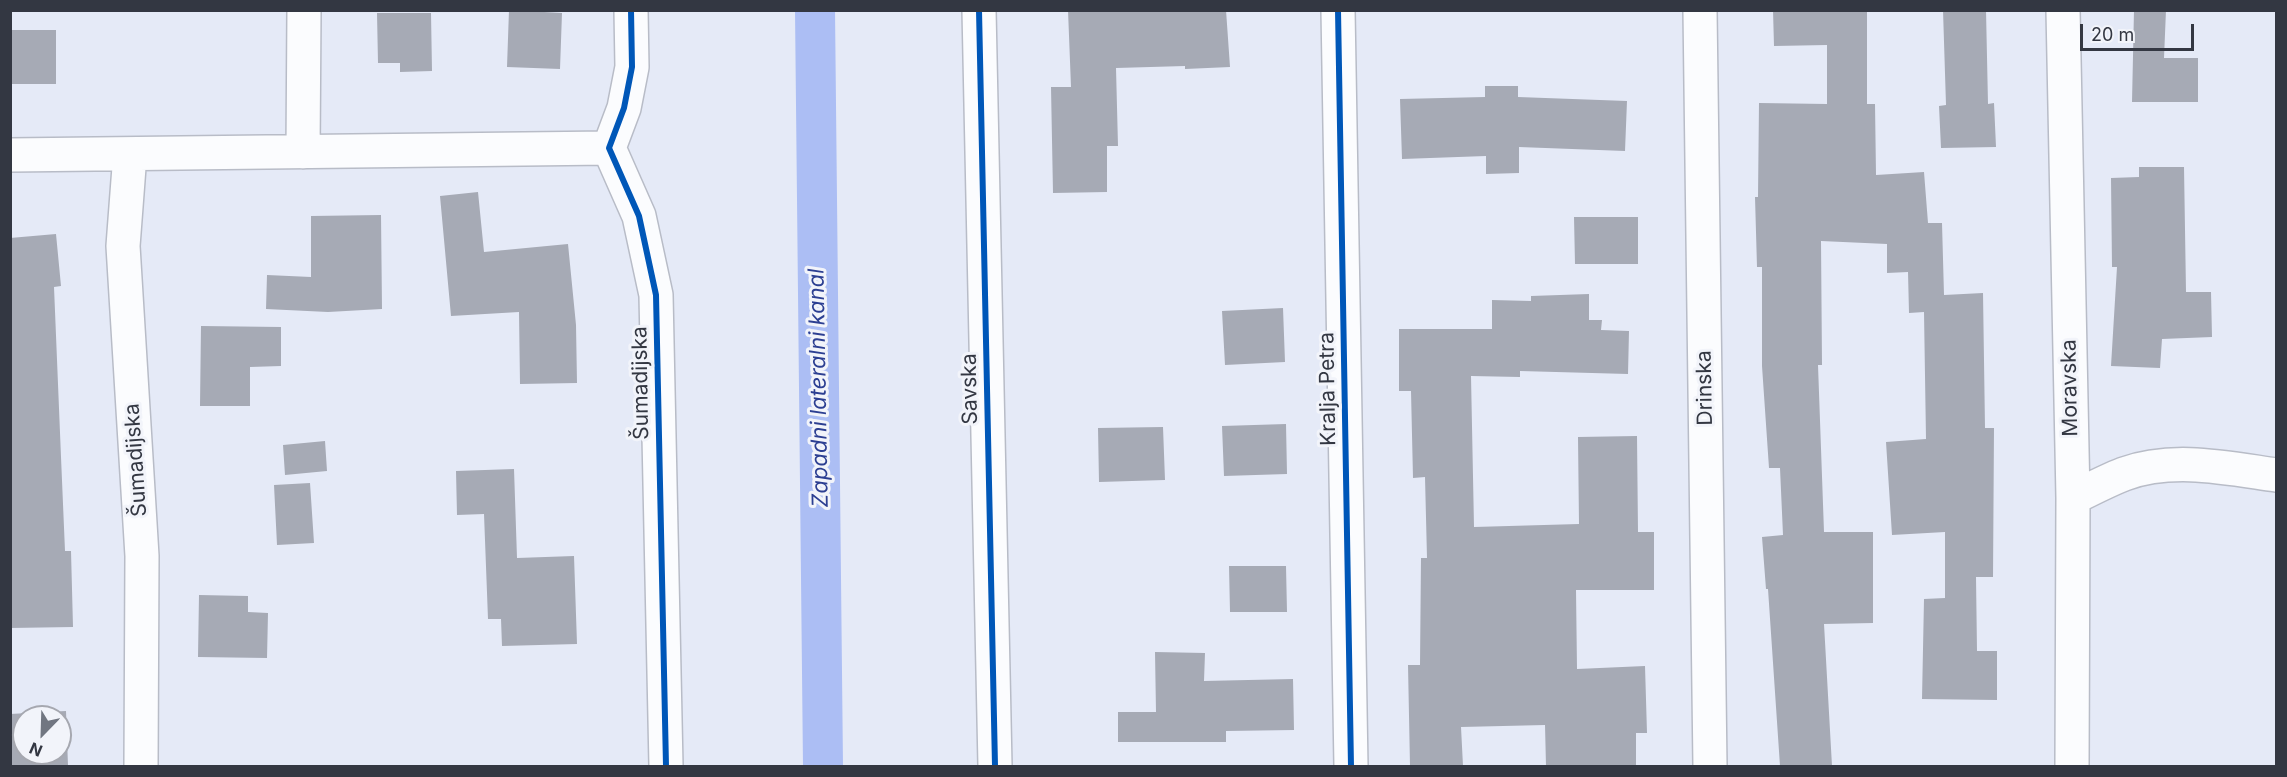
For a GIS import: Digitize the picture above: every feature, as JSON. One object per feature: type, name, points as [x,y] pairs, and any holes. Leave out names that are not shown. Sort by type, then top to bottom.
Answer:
[{"type":"street","points":[[303,152],[304,10]]},
{"type":"street","points":[[10,155],[609,148],[624,108],[632,67],[631,10]]},
{"type":"street","name":"Savska","points":[[979,10],[994,766]]},
{"type":"street","name":"Kralja Petra","points":[[1338,10],[1351,766]]},
{"type":"street","name":"Drinska","points":[[1700,10],[1710,766]]},
{"type":"street","name":"Moravska","points":[[2063,10],[2073,498],[2072,766]]},
{"type":"street","name":"Šumadijska","points":[[609,148],[639,216],[656,295],[666,766]]},
{"type":"street","name":"Šumadijska","points":[[130,154],[123,246],[142,556],[141,766]]},
{"type":"street","points":[[2073,498],[2125,474],[2163,465],[2209,466],[2277,475]]},
{"type":"building","points":[[509,10],[562,13],[560,69],[507,67]]},
{"type":"building","points":[[1068,10],[1226,10],[1230,67],[1116,68],[1118,146],[1107,146],[1107,192],[1053,193],[1051,87],[1071,87]]},
{"type":"building","points":[[1773,10],[1867,10],[1867,104],[1875,104],[1876,175],[1924,172],[1928,223],[1942,223],[1944,295],[1983,293],[1985,428],[1994,428],[1993,577],[1976,577],[1977,651],[1997,651],[1997,700],[1922,699],[1924,599],[1945,598],[1945,532],[1892,535],[1886,442],[1926,439],[1924,312],[1909,313],[1908,272],[1887,273],[1887,244],[1821,241],[1822,365],[1818,365],[1824,532],[1873,532],[1873,623],[1824,624],[1832,766],[1780,766],[1768,589],[1766,589],[1762,537],[1783,535],[1780,468],[1769,468],[1762,366],[1762,267],[1757,267],[1755,197],[1758,197],[1759,103],[1827,104],[1827,45],[1774,46]]},
{"type":"building","points":[[1943,10],[1986,10],[1988,104],[1994,103],[1996,147],[1941,148],[1939,106],[1946,105]]},
{"type":"building","points":[[2134,10],[2166,10],[2164,58],[2198,58],[2198,102],[2132,102]]},
{"type":"building","points":[[377,13],[431,13],[432,71],[400,72],[400,63],[378,63]]},
{"type":"building","points":[[10,30],[56,30],[56,84],[10,84]]},
{"type":"building","points":[[1485,86],[1518,86],[1518,97],[1627,101],[1625,151],[1519,147],[1519,173],[1486,174],[1486,156],[1402,159],[1400,99],[1485,97]]},
{"type":"building","points":[[2139,167],[2184,167],[2186,292],[2211,292],[2212,337],[2162,339],[2160,368],[2111,366],[2117,267],[2112,267],[2111,178],[2139,177]]},
{"type":"building","points":[[478,192],[484,252],[568,244],[576,325],[577,383],[520,384],[519,312],[451,316],[440,196]]},
{"type":"building","points":[[381,215],[382,309],[328,312],[266,309],[267,275],[311,277],[311,216]]},
{"type":"building","points":[[1574,217],[1638,217],[1638,264],[1575,264]]},
{"type":"building","points":[[56,234],[61,286],[54,287],[65,551],[71,551],[73,627],[10,628],[10,238]]},
{"type":"building","points":[[1589,294],[1589,320],[1602,320],[1601,330],[1629,331],[1628,374],[1520,371],[1520,377],[1471,376],[1474,527],[1579,524],[1578,437],[1637,436],[1638,532],[1654,532],[1654,590],[1576,590],[1577,669],[1645,666],[1647,733],[1636,733],[1636,766],[1546,766],[1545,725],[1461,727],[1463,766],[1410,766],[1408,665],[1420,665],[1421,558],[1427,558],[1425,477],[1413,478],[1411,391],[1399,391],[1399,329],[1492,329],[1492,300],[1531,301],[1531,296]]},
{"type":"building","points":[[1283,308],[1285,362],[1225,365],[1222,311]]},
{"type":"building","points":[[201,326],[281,327],[281,366],[250,367],[250,406],[200,406]]},
{"type":"building","points":[[1286,424],[1287,474],[1224,476],[1222,426]]},
{"type":"building","points":[[1163,427],[1165,480],[1099,482],[1098,428]]},
{"type":"building","points":[[325,441],[327,471],[285,475],[283,445]]},
{"type":"building","points":[[514,469],[517,558],[574,556],[577,644],[502,646],[501,619],[488,619],[484,514],[457,515],[456,471]]},
{"type":"building","points":[[310,483],[314,543],[277,545],[274,485]]},
{"type":"building","points":[[1229,566],[1286,566],[1287,612],[1230,612]]},
{"type":"building","points":[[199,595],[248,596],[248,612],[268,613],[267,658],[198,657]]},
{"type":"building","points":[[1155,652],[1205,653],[1204,681],[1293,679],[1294,730],[1226,731],[1226,742],[1118,742],[1118,712],[1156,712]]},
{"type":"building","points":[[10,714],[12,714],[12,765],[68,766],[10,766]]},
{"type":"waterway","name":"Zapadni lateralni kanal","points":[[815,10],[823,766]]},
{"type":"cycle path","points":[[631,10],[632,67],[624,108],[609,148],[639,216],[656,295],[666,766]]},
{"type":"cycle path","points":[[979,10],[995,766]]},
{"type":"cycle path","points":[[1338,10],[1351,766]]}]
